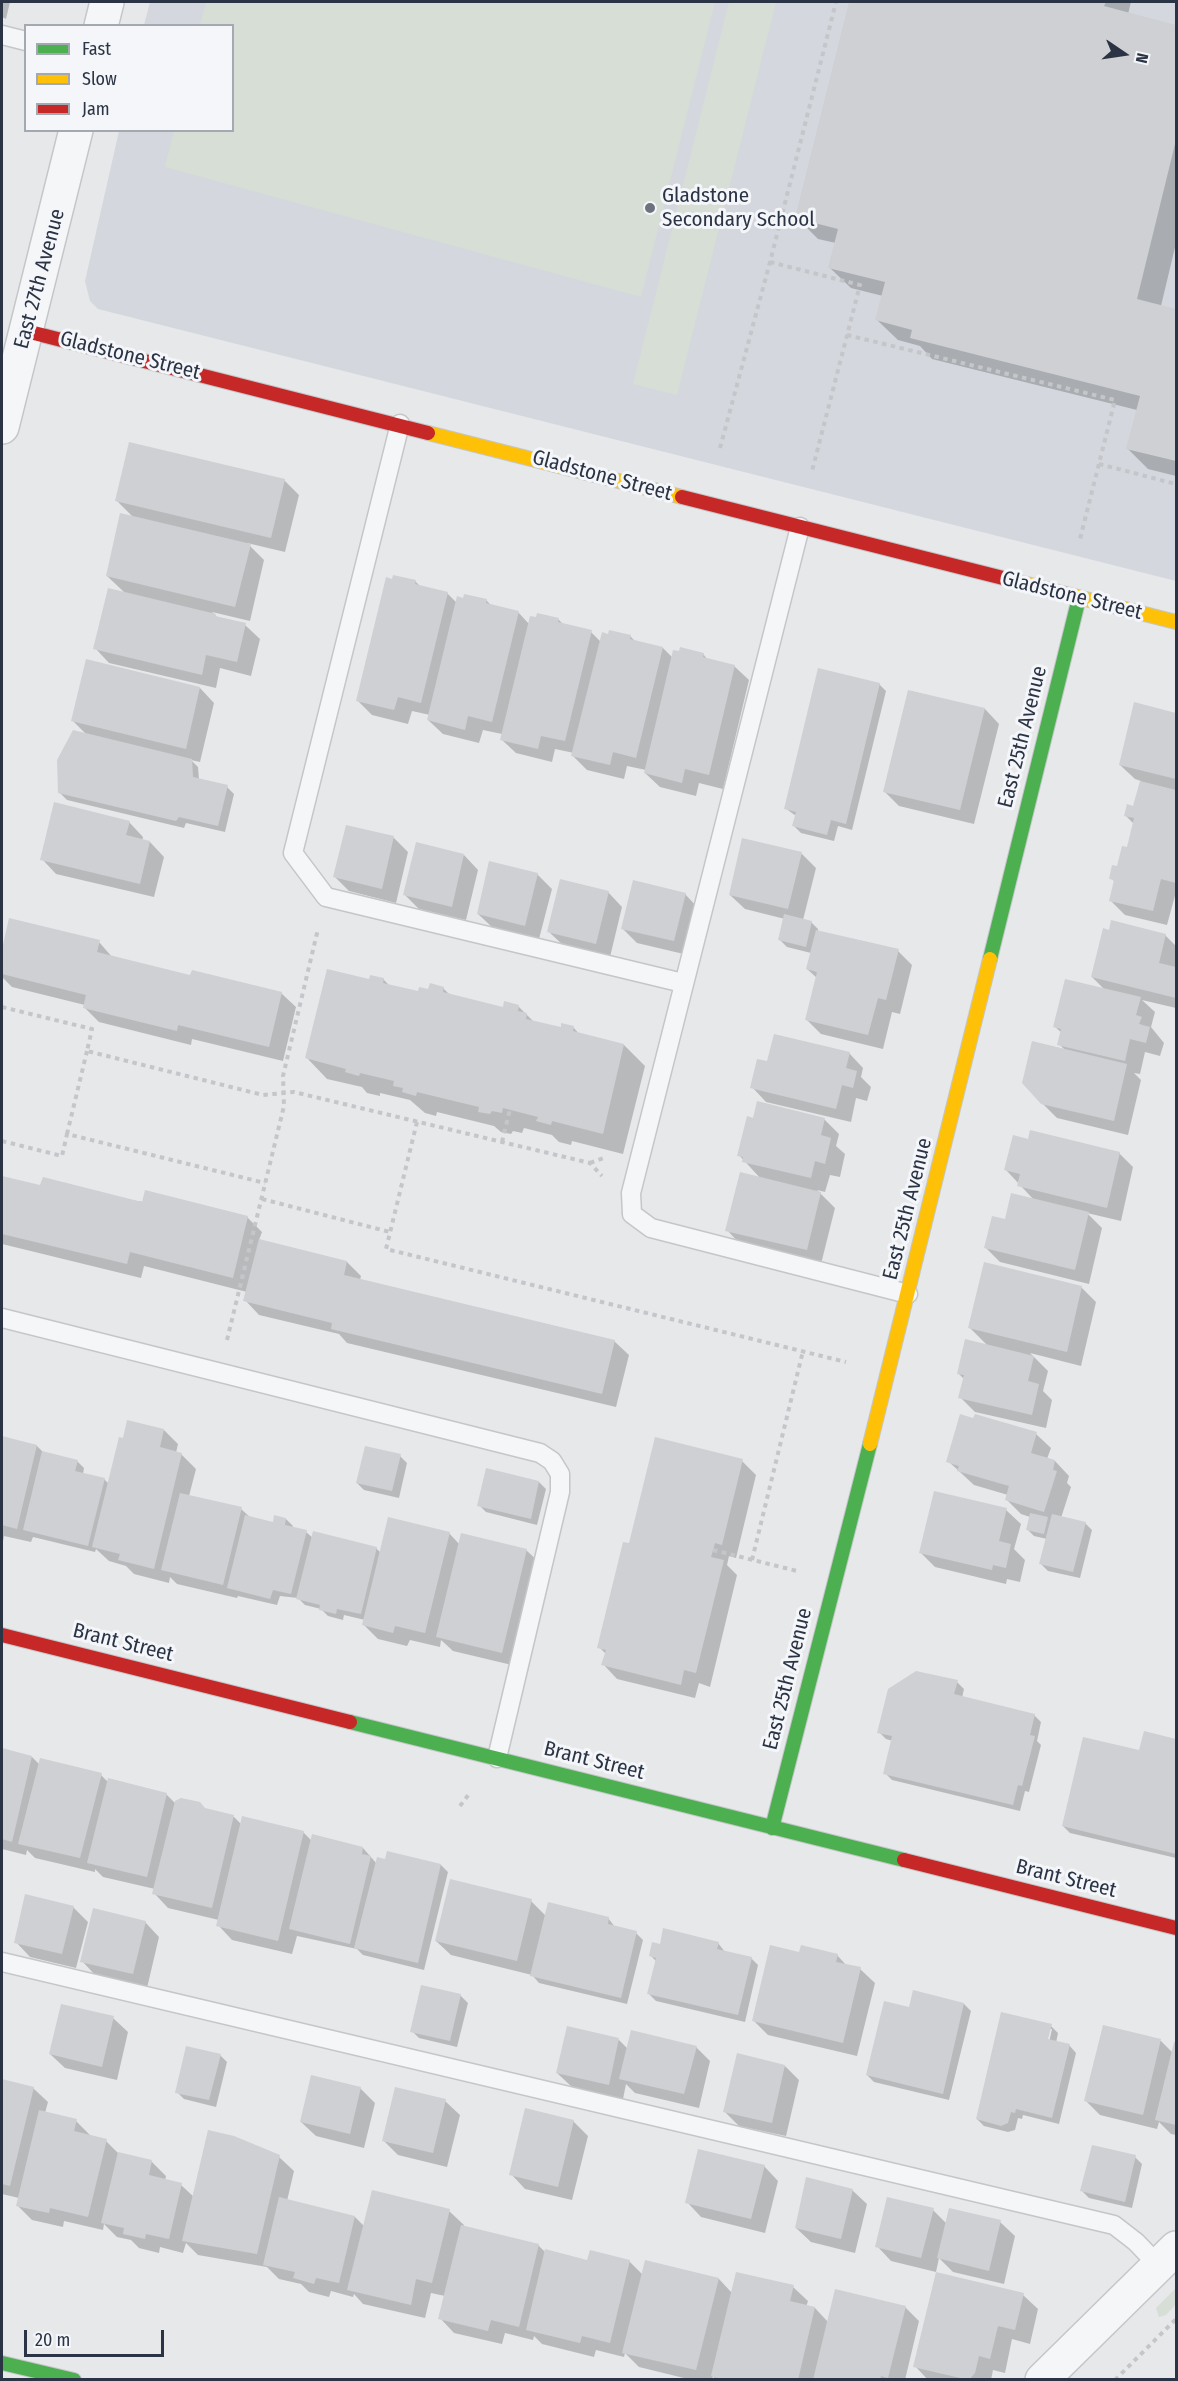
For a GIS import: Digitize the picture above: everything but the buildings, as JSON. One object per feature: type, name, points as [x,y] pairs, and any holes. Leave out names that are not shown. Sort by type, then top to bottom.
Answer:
[{"type":"street","points":[[102,24],[107,2]]},
{"type":"street","name":"East 27th Avenue","points":[[2,427],[6,394],[26,331],[76,132]]},
{"type":"street","name":"Gladstone Street","points":[[26,331],[1176,622]]},
{"type":"street","name":"East 25th Avenue","points":[[772,1828],[908,1294],[1078,598]]},
{"type":"street","name":"Brant Street","points":[[2,1635],[1176,1928]]},
{"type":"street","points":[[1042,2379],[1167,2257]]},
{"type":"street","points":[[2,2363],[74,2379]]},
{"type":"lane","points":[[2,35],[24,40]]},
{"type":"lane","points":[[400,424],[292,853],[326,897],[683,983]]},
{"type":"lane","points":[[800,527],[683,983],[632,1193],[632,1214],[651,1228],[908,1294]]},
{"type":"lane","points":[[2,1317],[540,1453],[552,1461],[560,1474],[560,1492],[497,1758]]},
{"type":"lane","points":[[2,1962],[1114,2225],[1136,2242],[1167,2257]]},
{"type":"path","points":[[720,448],[836,2]]},
{"type":"path","points":[[770,262],[860,285],[812,471]]},
{"type":"path","points":[[847,335],[1115,400],[1080,539]]},
{"type":"path","points":[[1099,465],[1176,484]]},
{"type":"path","points":[[219,1372],[284,1106],[283,1076],[326,897]]},
{"type":"path","points":[[2,1007],[92,1029],[62,1156],[2,1141]]},
{"type":"path","points":[[87,1051],[263,1095],[294,1092],[590,1164]]},
{"type":"path","points":[[502,1142],[510,1109]]},
{"type":"path","points":[[417,1122],[386,1249],[846,1362]]},
{"type":"path","points":[[67,1134],[265,1183]]},
{"type":"path","points":[[262,1199],[390,1232]]},
{"type":"path","points":[[752,1560],[803,1351]]},
{"type":"path","points":[[713,1550],[834,1580]]},
{"type":"path","points":[[1115,2379],[1176,2319]]},
{"type":"shaded area","name":"Gladstone Secondary School","points":[[150,2],[1176,2],[1176,581],[98,309],[90,301],[85,281],[119,132],[234,132],[234,24],[144,24]]},
{"type":"shaded area","points":[[206,2],[715,2],[641,297],[165,167],[174,132],[234,132],[234,24],[200,24]]},
{"type":"shaded area","points":[[729,2],[776,2],[677,395],[633,384]]},
{"type":"shaded area","points":[[1176,2288],[1176,2304],[1166,2315],[1159,2317],[1156,2308]]},
{"type":"traffic: fast","points":[[990,959],[1079,598]]},
{"type":"traffic: fast","points":[[772,1828],[870,1444]]},
{"type":"traffic: fast","points":[[350,1722],[904,1860]]},
{"type":"traffic: fast","points":[[2,2363],[74,2380]]},
{"type":"traffic: slow","points":[[428,433],[682,497]]},
{"type":"traffic: slow","points":[[1011,580],[1176,622]]},
{"type":"traffic: slow","points":[[870,1444],[990,959]]},
{"type":"traffic: jam","points":[[26,331],[428,433]]},
{"type":"traffic: jam","points":[[682,497],[1011,580]]},
{"type":"traffic: jam","points":[[2,1635],[350,1722]]},
{"type":"traffic: jam","points":[[904,1860],[1176,1928]]},
{"type":"place","name":"Gladstone Secondary School","points":[[650,208]]}]
